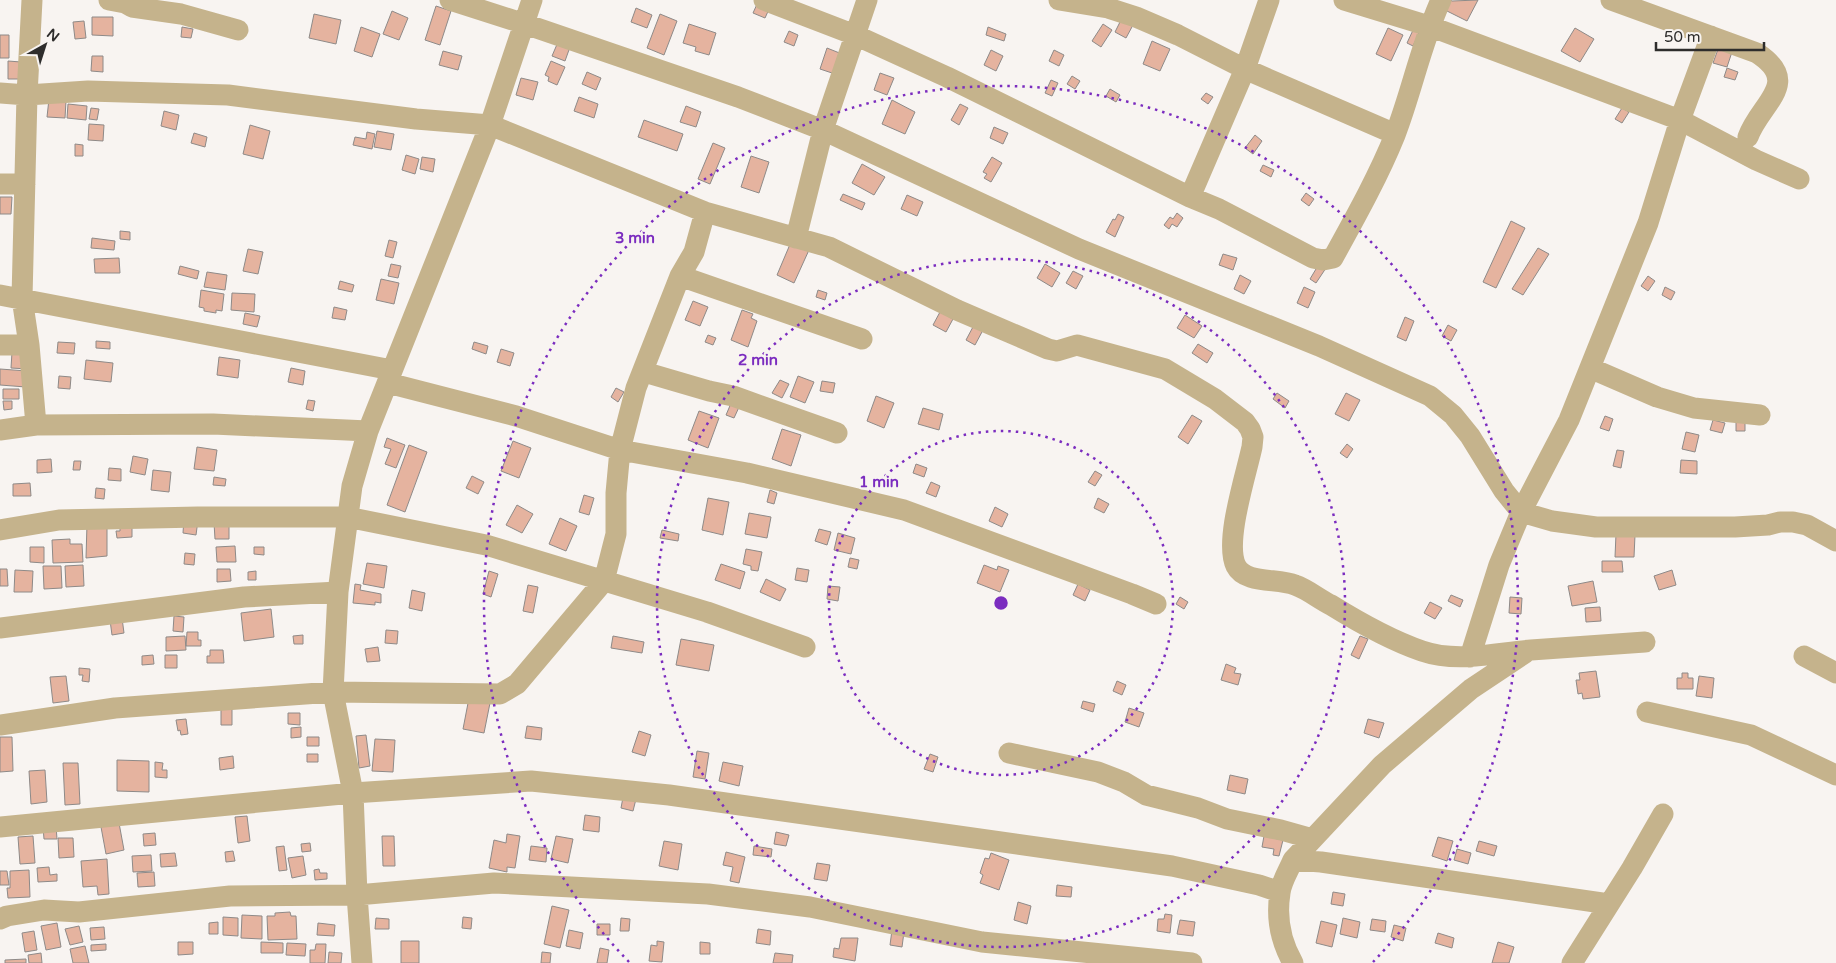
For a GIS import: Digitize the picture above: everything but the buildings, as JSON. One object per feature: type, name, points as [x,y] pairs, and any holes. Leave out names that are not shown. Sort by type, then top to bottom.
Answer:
[{"type":"street","points":[[32,0],[27,95],[22,298],[29,345],[36,424]]},
{"type":"street","points":[[109,0],[132,7],[181,14],[238,30]]},
{"type":"street","points":[[450,0],[738,97],[824,130],[1079,249],[1319,346],[1430,396],[1454,415],[1521,512],[1552,521],[1596,527],[1768,526],[1780,522],[1793,522],[1807,525],[1836,541]]},
{"type":"street","points":[[362,963],[353,793],[333,692],[338,592],[352,486],[368,431],[490,125],[532,0]]},
{"type":"street","points":[[764,0],[855,35],[947,77],[1219,209],[1313,258],[1323,260],[1333,258],[1357,216],[1395,134],[1429,26],[1440,0]]},
{"type":"street","points":[[796,238],[824,130],[867,0]]},
{"type":"street","points":[[1059,0],[1108,8],[1136,17],[1178,35],[1245,69],[1395,134]]},
{"type":"street","points":[[1190,196],[1245,69],[1269,0]]},
{"type":"street","points":[[1344,0],[1429,26],[1680,120],[1756,160],[1799,179]]},
{"type":"street","points":[[1611,0],[1757,53],[1767,59],[1777,72],[1777,86],[1748,137]]},
{"type":"street","points":[[1470,657],[1499,565],[1521,512],[1569,420],[1648,223],[1680,120],[1712,36]]},
{"type":"street","points":[[0,93],[27,95],[88,91],[228,96],[416,119],[490,125],[705,212],[829,247],[957,310],[1048,349],[1058,351],[1077,345],[1165,369],[1215,399],[1245,422],[1250,429],[1253,437],[1252,448],[1232,536],[1232,554],[1237,568],[1249,578],[1274,580],[1295,585],[1388,638],[1424,652],[1445,656],[1470,657],[1530,650],[1644,642]]},
{"type":"street","points":[[0,184],[25,184]]},
{"type":"street","points":[[0,725],[115,708],[333,692],[500,694],[517,684],[604,582],[616,534],[616,493],[620,450],[636,388],[644,372],[680,276],[694,252],[705,212]]},
{"type":"street","points":[[680,276],[862,339]]},
{"type":"street","points":[[0,295],[159,326],[390,377],[620,450],[747,472],[904,510],[1156,604]]},
{"type":"street","points":[[0,345],[29,345]]},
{"type":"street","points":[[1590,368],[1657,397],[1694,408],[1760,415]]},
{"type":"street","points":[[644,372],[733,396],[837,433]]},
{"type":"street","points":[[0,430],[36,424],[213,424],[368,431]]},
{"type":"street","points":[[0,530],[59,520],[198,517],[347,517],[486,545],[707,612],[805,647]]},
{"type":"street","points":[[0,628],[244,597],[338,592]]},
{"type":"street","points":[[1293,963],[1286,950],[1279,919],[1280,892],[1293,860],[1382,765],[1471,689],[1530,650]]},
{"type":"street","points":[[1804,656],[1836,673]]},
{"type":"street","points":[[1647,712],[1751,735],[1836,775]]},
{"type":"street","points":[[1009,754],[1098,772],[1124,782],[1146,795],[1198,808],[1227,819],[1281,830],[1313,839]]},
{"type":"street","points":[[0,827],[353,793],[531,780],[659,794],[1172,866],[1259,885],[1280,892]]},
{"type":"street","points":[[1572,963],[1663,814]]},
{"type":"street","points":[[1293,860],[1321,862],[1609,904]]},
{"type":"street","points":[[0,920],[8,916],[44,910],[79,912],[230,896],[357,895],[494,883],[708,894],[810,907],[982,942],[1192,963]]}]
